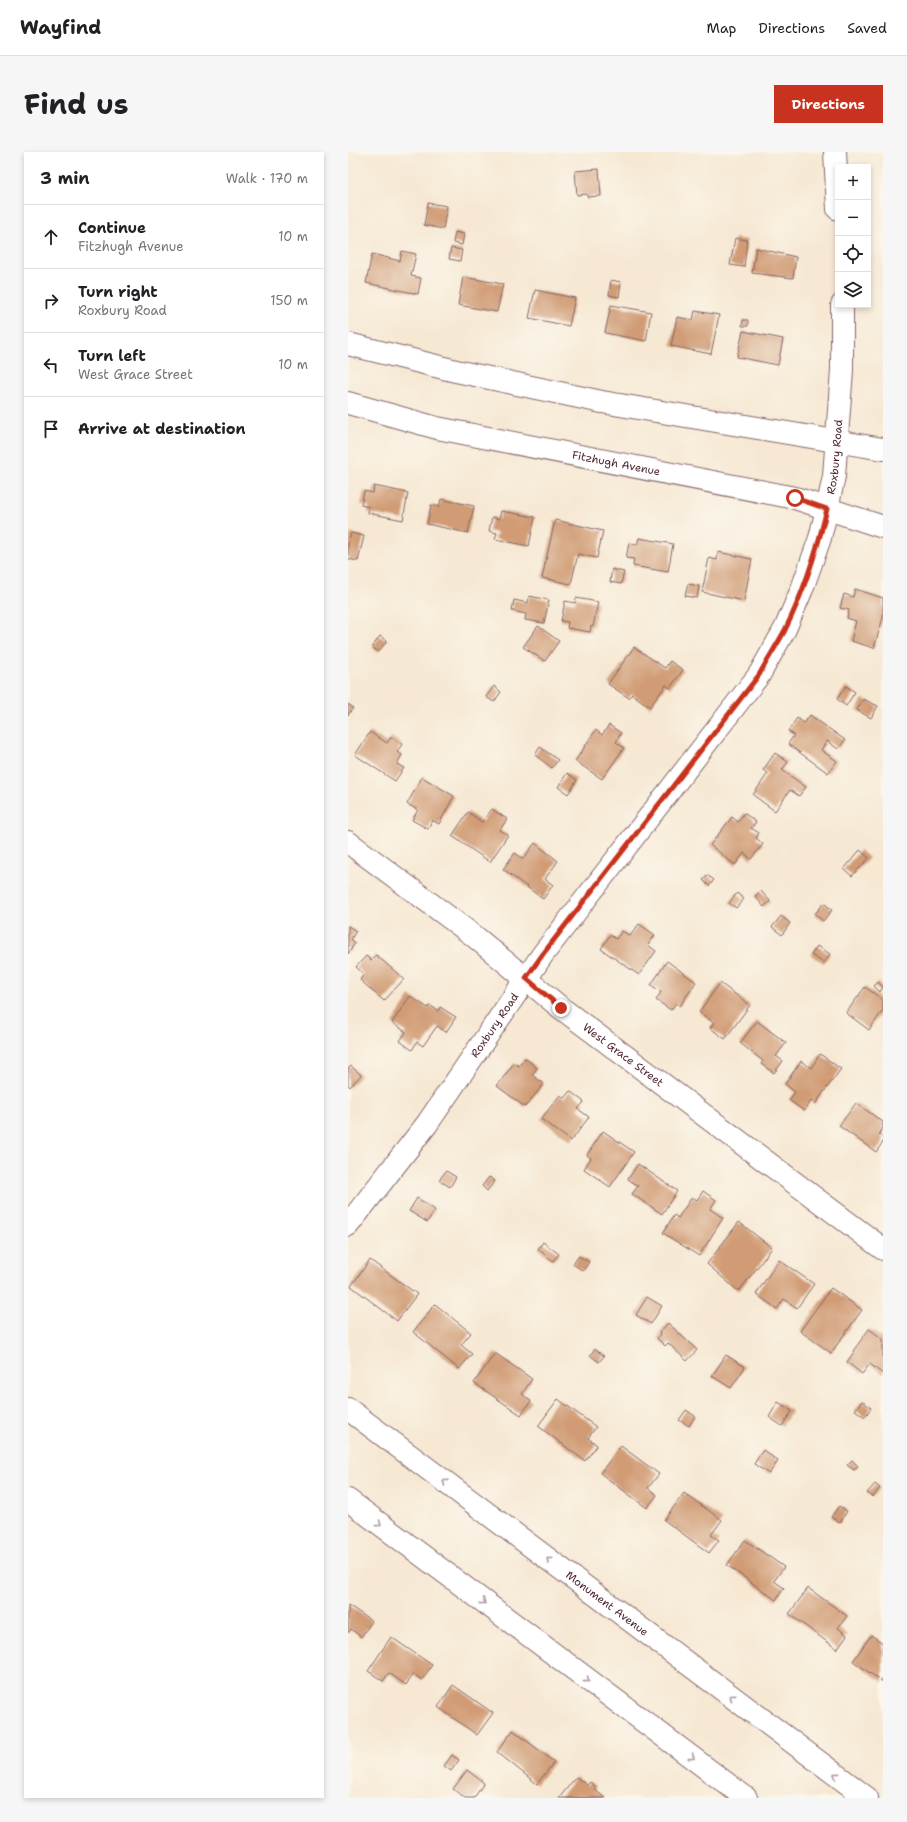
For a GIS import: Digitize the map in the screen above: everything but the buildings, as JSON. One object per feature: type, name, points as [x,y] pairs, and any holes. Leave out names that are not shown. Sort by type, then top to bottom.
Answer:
[{"type":"street","points":[[835,152],[838,200]]},
{"type":"street","name":"Roxbury Road","points":[[348,1225],[427,1124],[543,954],[759,675],[785,629],[802,589],[820,538],[834,476],[842,370],[842,308]]},
{"type":"street","points":[[348,344],[456,371],[602,402],[883,450]]},
{"type":"street","name":"Fitzhugh Avenue","points":[[348,403],[437,428],[795,498],[883,527]]},
{"type":"street","name":"West Grace Street","points":[[348,842],[474,936],[568,1013],[883,1249]]},
{"type":"street","name":"Monument Avenue","points":[[348,1409],[867,1798]]},
{"type":"street","points":[[348,1500],[746,1798]]},
{"type":"route","points":[[561,1008],[526,978],[759,675],[785,629],[802,589],[820,538],[827,509],[795,498]]}]
